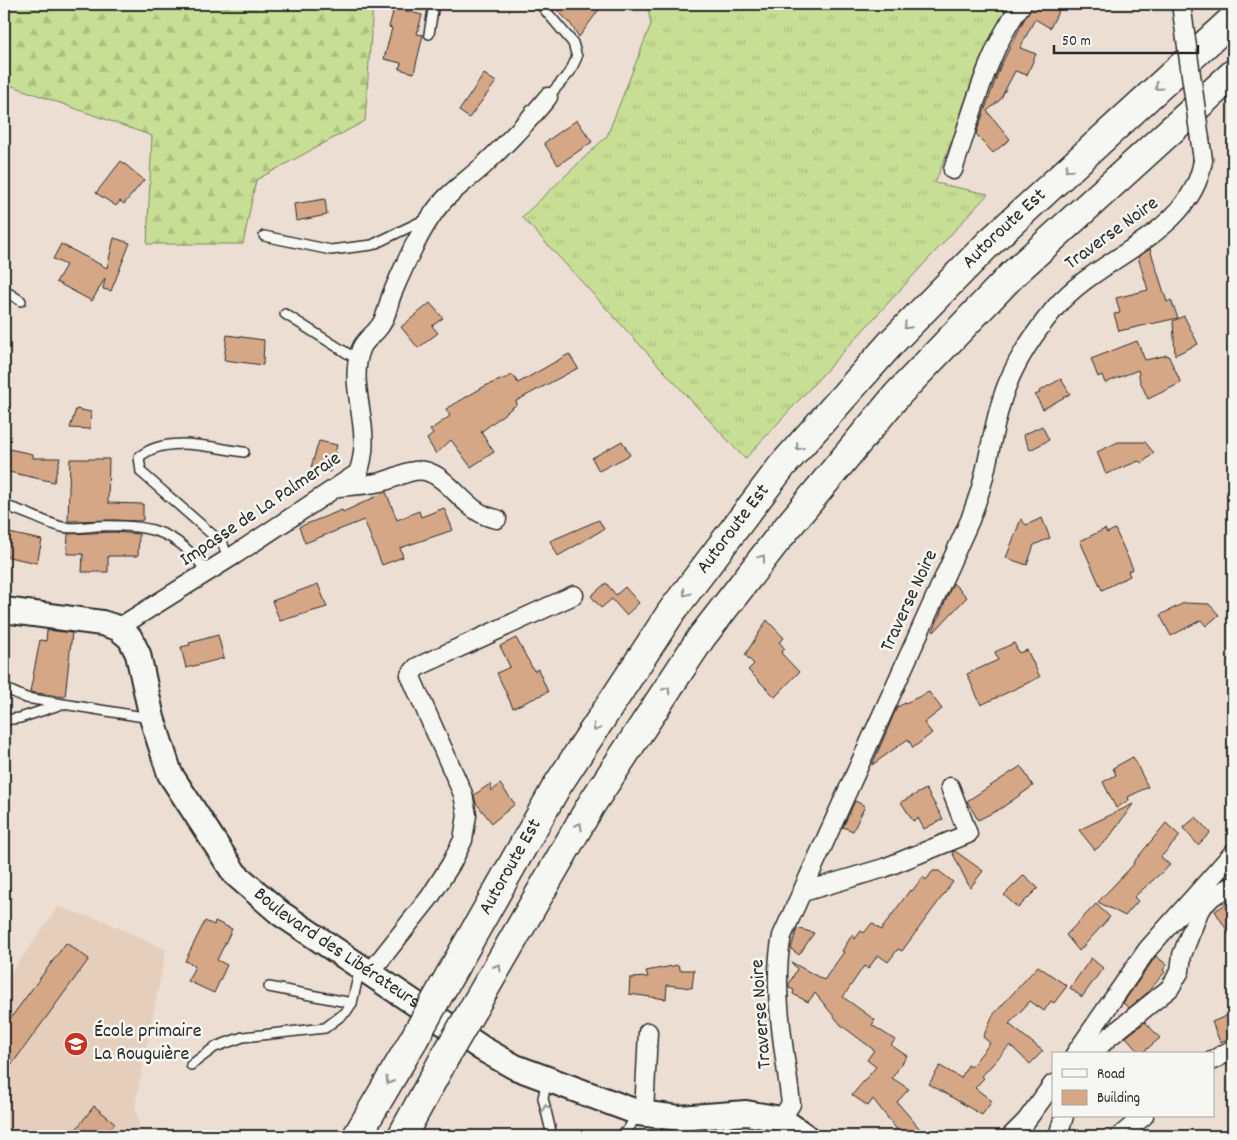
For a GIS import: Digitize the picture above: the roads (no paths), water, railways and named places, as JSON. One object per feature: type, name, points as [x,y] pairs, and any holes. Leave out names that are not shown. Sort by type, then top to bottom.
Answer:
[{"type":"highway","name":"Autoroute Est","points":[[357,1136],[557,786],[672,611],[782,466],[892,342],[989,243],[1233,19]]},
{"type":"highway","name":"Autoroute Est","points":[[402,1136],[445,1057],[591,805],[701,638],[776,540],[897,395],[1013,274],[1233,74]]},
{"type":"street","points":[[954,170],[990,64],[1010,20],[1022,4]]},
{"type":"street","name":"Traverse Noire","points":[[781,1119],[792,1104],[778,982],[777,957],[782,936],[970,520],[982,484],[991,441],[1007,386],[1021,357],[1054,308],[1072,289],[1175,215],[1186,203],[1196,186],[1203,160],[1181,4]]},
{"type":"street","name":"Impasse de La Palmeraie","points":[[118,628],[228,560],[358,473],[362,463],[365,437],[357,381],[358,360],[362,348],[369,337],[380,326],[392,295],[430,217],[446,198],[511,140],[548,97]]},
{"type":"street","points":[[333,488],[381,482],[417,470],[437,477],[479,513],[497,519]]},
{"type":"street","points":[[365,971],[430,897],[463,840],[466,824],[467,815],[463,794],[410,675],[417,667],[574,595]]},
{"type":"street","points":[[4,610],[102,623],[118,628]]},
{"type":"street","name":"Boulevard des Libérateurs","points":[[118,628],[130,638],[138,654],[152,718],[170,774],[235,874],[280,914],[483,1049],[515,1067],[642,1113],[679,1118],[746,1114],[781,1119],[805,1136]]},
{"type":"street","points":[[803,892],[884,868],[968,834],[950,787]]},
{"type":"street","points":[[1076,1052],[1147,950],[1233,853]]},
{"type":"street","points":[[1094,1052],[1108,1038],[1170,988],[1180,970],[1182,955],[1200,909],[1213,896],[1233,886]]},
{"type":"street","points":[[642,1113],[648,1032]]},
{"type":"street","points":[[1214,1059],[1233,1049]]},
{"type":"street","points":[[1011,1136],[1026,1121],[1052,1085]]},
{"type":"street","points":[[1058,1136],[1063,1118]]},
{"type":"street","points":[[1120,1136],[1142,1118]]},
{"type":"lane","points":[[429,34],[434,4]]},
{"type":"lane","points":[[540,4],[573,43],[577,57],[570,72],[548,97]]},
{"type":"lane","points":[[264,236],[332,250],[372,246],[430,217]]},
{"type":"lane","points":[[4,290],[21,301]]},
{"type":"lane","points":[[285,314],[358,360]]},
{"type":"lane","points":[[228,560],[223,544],[141,472],[139,457],[150,448],[173,444],[244,452]]},
{"type":"lane","points":[[4,506],[62,527],[116,526],[157,530],[172,537],[196,556],[207,572]]},
{"type":"lane","points":[[4,688],[26,698],[152,718]]},
{"type":"lane","points":[[4,720],[20,718],[64,703]]},
{"type":"lane","points":[[191,1066],[215,1048],[243,1037],[325,1028],[346,1012],[352,1003],[365,971]]},
{"type":"lane","points":[[269,987],[352,1003]]},
{"type":"lane","points":[[547,1079],[543,1098],[552,1136]]},
{"type":"lane","points":[[618,1136],[626,1131],[642,1113]]},
{"type":"place","name":"École primaire La Rouguière","points":[[76,1044]]}]
